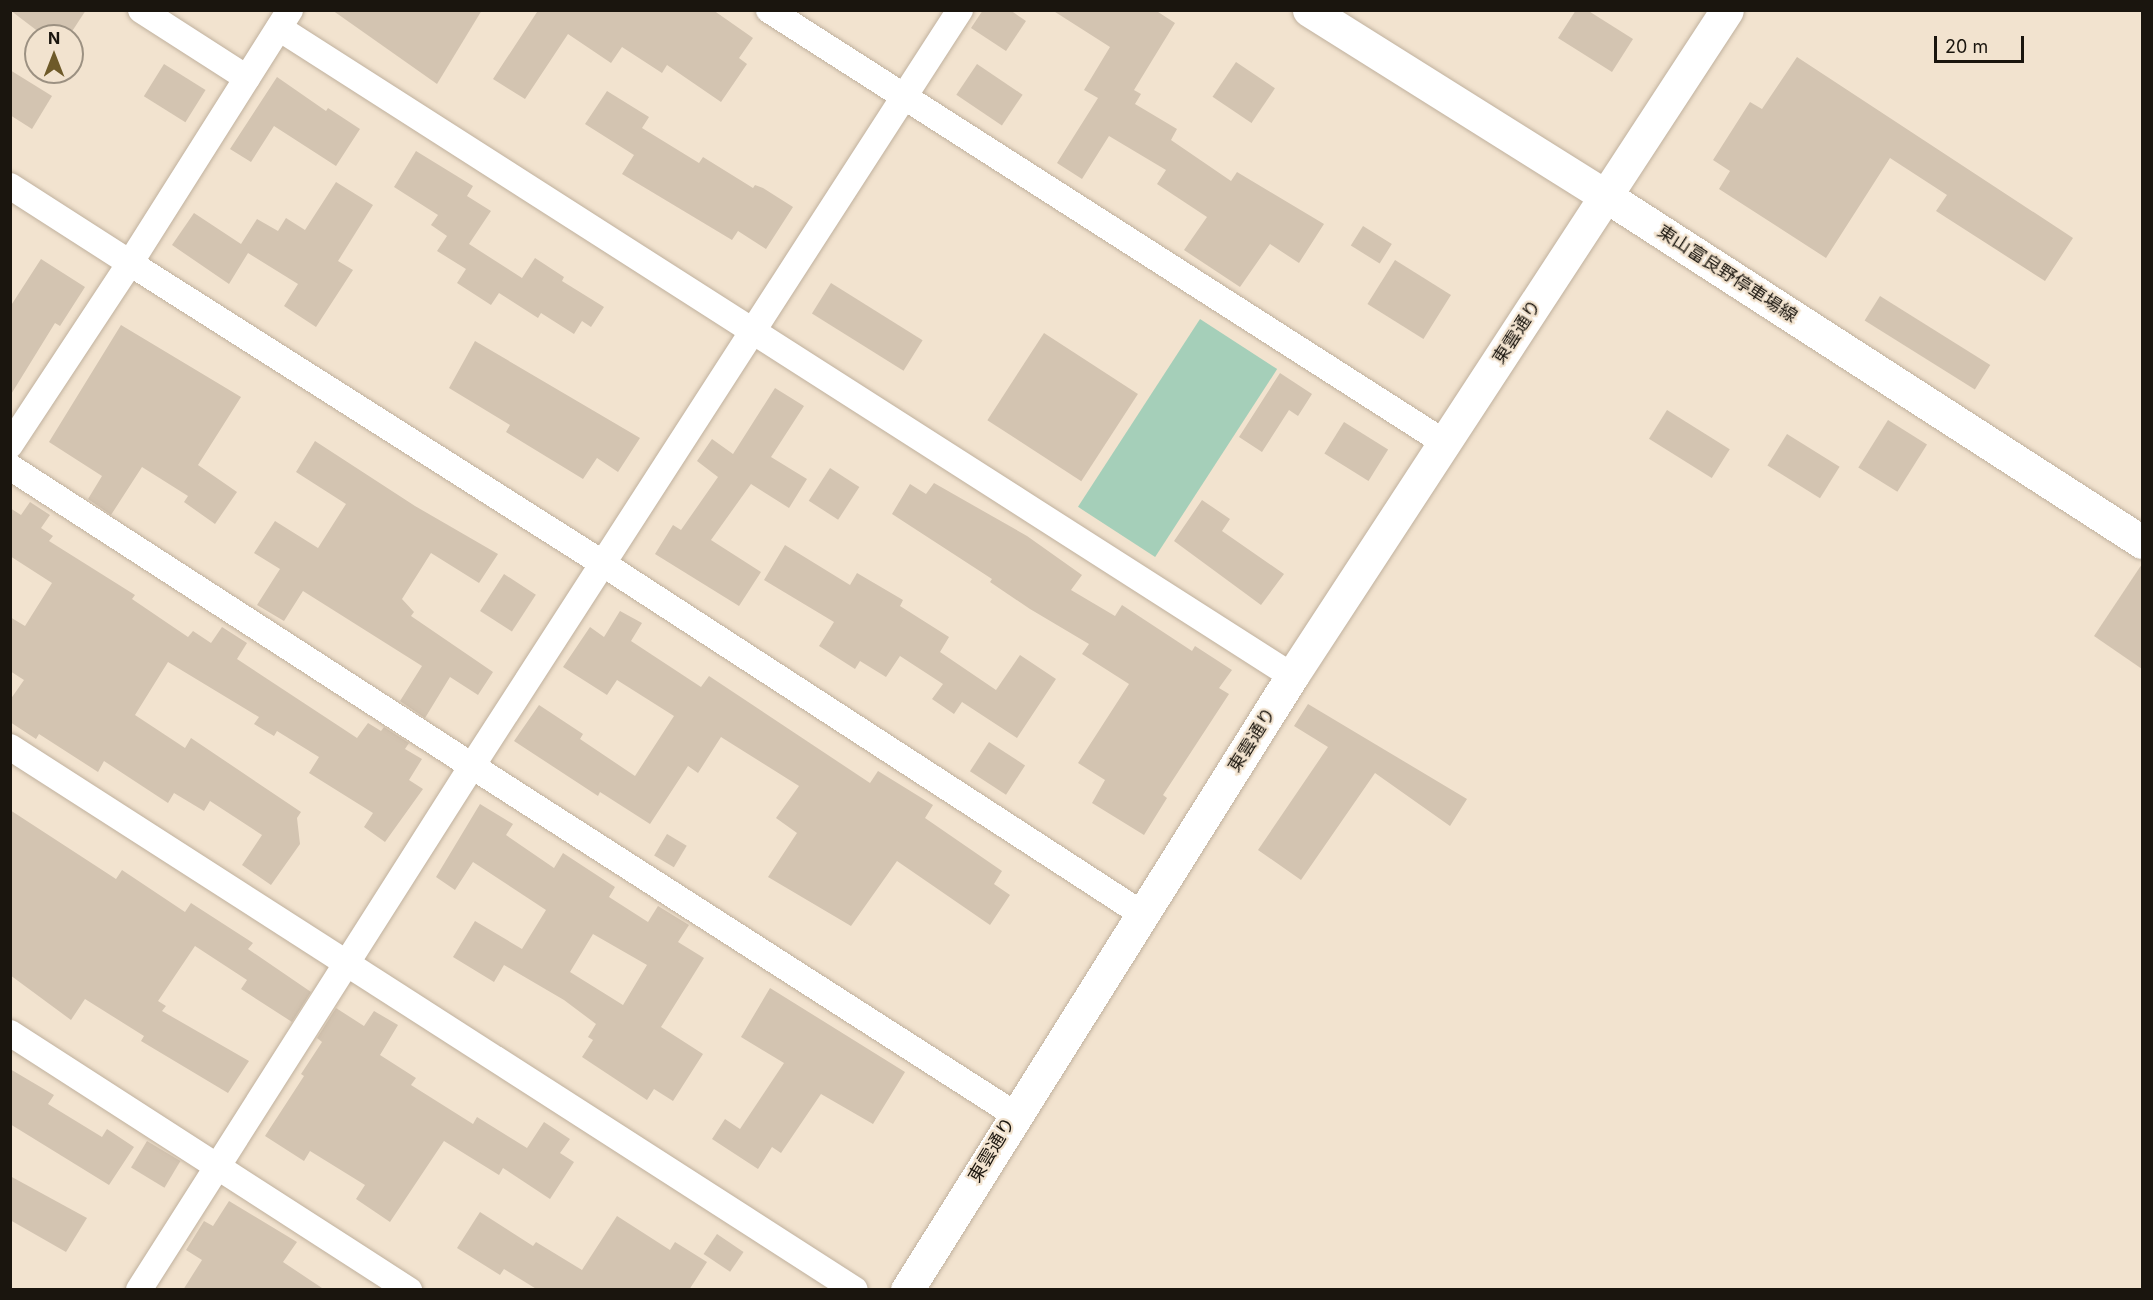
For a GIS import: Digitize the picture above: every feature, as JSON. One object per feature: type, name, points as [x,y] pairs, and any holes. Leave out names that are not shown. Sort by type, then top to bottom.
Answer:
[{"type":"street","points":[[141,10],[247,78]]},
{"type":"street","points":[[769,10],[1445,443]]},
{"type":"street","points":[[139,1290],[215,1166],[348,966],[472,766],[960,10]]},
{"type":"street","name":"東山富良野停車場線","points":[[1309,10],[1606,196],[2142,541]]},
{"type":"street","name":"東雲通り","points":[[907,1290],[1014,1114],[1292,676],[1727,10]]},
{"type":"street","points":[[10,445],[130,263],[285,19],[752,331],[1292,676]]},
{"type":"street","points":[[10,186],[602,563],[1142,914]]},
{"type":"street","points":[[10,467],[1014,1114]]},
{"type":"street","points":[[10,747],[855,1290]]},
{"type":"street","points":[[10,1033],[409,1290]]},
{"type":"green space","points":[[1200,319],[1277,369],[1155,557],[1078,507]]},
{"type":"building","points":[[10,10],[86,10],[77,24],[28,24]]},
{"type":"building","points":[[332,10],[482,10],[437,84]]},
{"type":"building","points":[[534,10],[713,10],[753,38],[739,58],[747,64],[721,102],[667,65],[662,73],[622,47],[611,63],[568,34],[525,99],[493,79],[537,12]]},
{"type":"building","points":[[983,10],[1010,10],[1026,21],[1006,51],[971,28]]},
{"type":"building","points":[[1052,10],[1155,10],[1175,23],[1134,90],[1141,94],[1135,104],[1177,129],[1171,140],[1231,181],[1237,172],[1324,224],[1299,263],[1270,244],[1240,287],[1184,250],[1207,217],[1157,184],[1166,170],[1109,136],[1082,179],[1057,163],[1098,98],[1084,90],[1110,47]]},
{"type":"building","points":[[1576,10],[1587,10],[1633,39],[1612,72],[1558,38]]},
{"type":"building","points":[[1797,57],[2073,238],[2045,281],[1936,211],[1947,195],[1890,158],[1826,258],[1719,189],[1730,171],[1713,160],[1750,102],[1762,109]]},
{"type":"building","points":[[1236,62],[1275,88],[1251,123],[1213,97]]},
{"type":"building","points":[[164,64],[206,90],[185,122],[144,96]]},
{"type":"building","points":[[977,64],[1023,95],[1002,125],[956,95]]},
{"type":"building","points":[[10,70],[24,79],[24,84],[33,84],[52,96],[32,129],[10,115]]},
{"type":"building","points":[[277,77],[326,111],[328,108],[360,129],[336,166],[274,126],[251,162],[230,149]]},
{"type":"building","points":[[607,91],[649,117],[642,128],[699,163],[703,157],[753,188],[755,185],[763,188],[793,207],[766,249],[738,231],[732,240],[622,174],[634,155],[585,124]]},
{"type":"building","points":[[416,151],[473,186],[467,196],[491,211],[469,244],[522,278],[535,258],[564,277],[562,281],[604,307],[591,327],[582,321],[574,334],[541,313],[538,318],[499,293],[491,305],[457,283],[466,269],[437,251],[447,236],[431,225],[438,215],[394,187]]},
{"type":"building","points":[[336,182],[373,205],[338,261],[353,270],[316,327],[284,306],[298,284],[248,253],[229,284],[172,245],[194,213],[241,244],[257,219],[278,231],[286,218],[305,230]]},
{"type":"building","points":[[1363,226],[1392,244],[1380,264],[1351,246]]},
{"type":"building","points":[[41,259],[85,287],[60,326],[55,323],[10,396],[10,307]]},
{"type":"building","points":[[1395,260],[1451,295],[1423,339],[1367,304]]},
{"type":"building","points":[[831,283],[923,340],[904,371],[812,314]]},
{"type":"building","points":[[1880,296],[1990,365],[1975,389],[1865,321]]},
{"type":"building","points":[[121,325],[241,397],[198,465],[237,492],[215,524],[184,502],[188,496],[142,467],[111,515],[88,499],[102,476],[49,442]]},
{"type":"building","points":[[1044,333],[1138,394],[1081,481],[987,420]]},
{"type":"building","points":[[475,341],[640,438],[618,472],[597,458],[583,479],[506,432],[510,425],[449,388]]},
{"type":"building","points":[[1280,373],[1312,394],[1298,416],[1289,410],[1262,452],[1239,437]]},
{"type":"building","points":[[775,388],[804,406],[771,457],[807,479],[789,508],[751,484],[711,540],[761,572],[739,606],[655,554],[673,525],[681,530],[718,477],[697,461],[712,439],[733,454]]},
{"type":"building","points":[[1667,410],[1730,449],[1712,478],[1649,439]]},
{"type":"building","points":[[1888,420],[1927,444],[1897,492],[1858,467]]},
{"type":"building","points":[[1344,422],[1388,450],[1368,481],[1324,453]]},
{"type":"building","points":[[1787,434],[1840,467],[1820,498],[1767,465]]},
{"type":"building","points":[[315,441],[415,506],[498,554],[479,583],[431,553],[402,599],[414,612],[411,616],[493,672],[478,695],[450,677],[425,718],[400,701],[422,666],[303,591],[284,621],[257,605],[280,569],[254,553],[275,521],[318,548],[346,504],[296,472]]},
{"type":"building","points":[[830,468],[859,487],[838,520],[809,501]]},
{"type":"building","points":[[934,483],[1027,536],[1082,575],[1071,590],[1115,616],[1122,605],[1192,651],[1195,646],[1232,670],[1219,688],[1229,694],[1163,795],[1167,798],[1144,835],[1092,803],[1105,780],[1078,763],[1129,684],[1082,654],[1089,644],[1030,609],[990,582],[992,579],[892,514],[910,484],[926,494]]},
{"type":"building","points":[[1202,500],[1230,519],[1222,531],[1284,574],[1261,605],[1174,541]]},
{"type":"building","points":[[30,502],[50,515],[41,528],[53,536],[49,541],[135,595],[132,599],[188,637],[193,631],[211,643],[222,627],[247,643],[237,659],[357,738],[368,723],[381,731],[384,727],[409,743],[405,749],[422,759],[409,780],[423,789],[385,842],[364,827],[373,813],[309,773],[319,757],[277,731],[274,736],[254,724],[259,717],[168,662],[135,715],[185,748],[191,738],[301,812],[297,818],[300,844],[271,885],[242,865],[262,835],[210,801],[204,811],[174,793],[168,803],[104,761],[98,772],[39,734],[36,739],[10,722],[10,700],[24,680],[10,671],[10,617],[25,626],[52,583],[10,556],[10,508],[21,515]]},
{"type":"building","points":[[785,545],[850,585],[857,573],[903,600],[900,606],[949,637],[940,652],[996,690],[1020,655],[1056,679],[1017,738],[962,702],[954,714],[932,699],[943,684],[900,656],[886,677],[860,661],[855,669],[819,646],[834,622],[764,580]]},
{"type":"building","points":[[2142,564],[2142,669],[2094,636]]},
{"type":"building","points":[[504,574],[536,595],[512,632],[480,611]]},
{"type":"building","points":[[620,611],[642,623],[631,641],[701,687],[709,676],[870,783],[878,771],[933,805],[925,818],[1002,871],[994,884],[1010,895],[990,925],[897,861],[851,926],[768,877],[797,833],[776,818],[799,786],[721,737],[698,773],[688,766],[650,824],[600,792],[598,796],[514,741],[539,705],[583,734],[580,739],[635,776],[674,716],[617,680],[607,695],[563,667],[590,627],[604,637]]},
{"type":"building","points":[[1308,704],[1467,799],[1450,826],[1375,773],[1301,880],[1258,850],[1328,747],[1294,726]]},
{"type":"building","points":[[989,742],[1025,765],[1006,795],[970,771]]},
{"type":"building","points":[[480,804],[513,824],[506,835],[554,868],[563,853],[615,887],[609,897],[648,922],[658,906],[689,925],[678,942],[704,958],[661,1027],[703,1054],[673,1101],[654,1089],[647,1100],[582,1057],[593,1040],[588,1037],[596,1024],[564,1000],[504,965],[494,982],[453,957],[475,921],[522,949],[546,910],[473,862],[455,890],[436,877]],"holes":[[[593,934],[647,965],[623,1005],[570,972]]]},
{"type":"building","points":[[10,810],[116,879],[122,870],[185,912],[191,903],[253,943],[248,949],[311,992],[292,1022],[241,989],[247,980],[195,946],[158,1001],[166,1006],[162,1011],[249,1061],[228,1093],[141,1041],[144,1036],[85,999],[71,1020],[10,975]]},
{"type":"building","points":[[667,834],[687,846],[674,867],[654,855]]},
{"type":"building","points":[[770,988],[905,1072],[873,1124],[821,1094],[781,1153],[772,1147],[758,1169],[712,1139],[725,1119],[740,1129],[784,1063],[741,1037]]},
{"type":"building","points":[[336,1008],[364,1026],[374,1011],[398,1025],[380,1055],[416,1078],[411,1085],[473,1124],[477,1117],[527,1148],[544,1122],[570,1139],[560,1153],[574,1162],[550,1199],[503,1168],[499,1175],[444,1141],[390,1222],[356,1199],[365,1185],[310,1151],[304,1161],[265,1136],[304,1076],[301,1074],[322,1042],[317,1038]]},
{"type":"building","points":[[10,1069],[54,1095],[48,1104],[102,1137],[107,1129],[134,1147],[109,1185],[10,1124]]},
{"type":"building","points":[[147,1141],[180,1161],[164,1188],[131,1168]]},
{"type":"building","points":[[10,1176],[87,1218],[66,1252],[10,1220]]},
{"type":"building","points":[[229,1201],[297,1242],[283,1262],[325,1290],[183,1290],[202,1260],[186,1250],[204,1221],[213,1226]]},
{"type":"building","points":[[480,1212],[533,1246],[536,1242],[582,1270],[617,1216],[670,1250],[675,1242],[707,1262],[689,1290],[538,1290],[504,1269],[500,1275],[457,1248]]},
{"type":"building","points":[[717,1234],[744,1252],[730,1272],[704,1254]]}]
